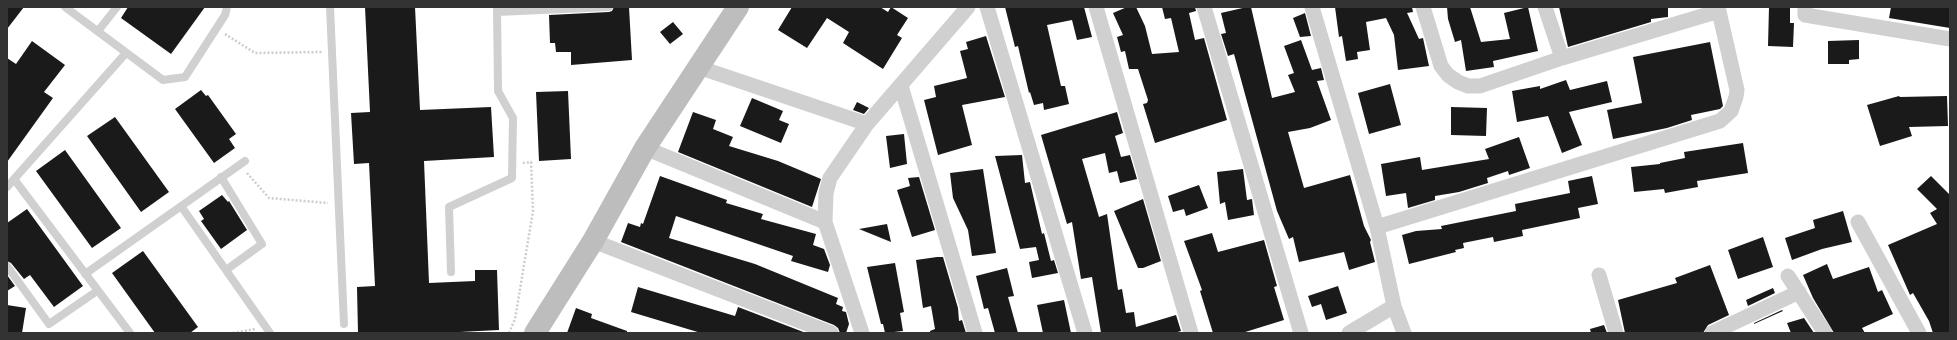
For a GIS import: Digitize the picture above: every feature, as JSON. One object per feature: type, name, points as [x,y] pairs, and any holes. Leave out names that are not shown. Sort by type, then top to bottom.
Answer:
[{"type":"street","points":[[536,333],[593,241],[645,148],[738,7]]},
{"type":"street","points":[[862,333],[825,222],[826,193],[830,178],[867,124],[968,7]]},
{"type":"street","points":[[987,7],[1085,333]]},
{"type":"street","points":[[1096,7],[1191,333]]},
{"type":"street","points":[[1204,7],[1301,333]]},
{"type":"street","points":[[1312,7],[1376,228],[1394,306],[1404,333]]},
{"type":"street","points":[[1376,228],[1720,121],[1731,111],[1736,98],[1737,90],[1718,9],[1562,58],[1480,86],[1468,86],[1458,82],[1448,75],[1441,66],[1423,7]]},
{"type":"street","points":[[1545,7],[1562,58]]},
{"type":"street","points":[[1804,7],[1805,15],[1950,39]]},
{"type":"street","points":[[698,67],[867,124]]},
{"type":"street","points":[[901,86],[975,333]]},
{"type":"street","points":[[645,148],[825,222]]},
{"type":"street","points":[[1858,222],[1919,333]]},
{"type":"street","points":[[593,241],[831,333]]},
{"type":"street","points":[[1599,275],[1616,333]]},
{"type":"street","points":[[1788,276],[1825,333]]},
{"type":"street","points":[[1712,333],[1799,292]]},
{"type":"street","points":[[1349,333],[1394,306]]},
{"type":"lane","points":[[65,7],[163,80],[185,77],[225,15],[227,7]]},
{"type":"lane","points":[[98,31],[117,7]]},
{"type":"lane","points":[[330,7],[344,324]]},
{"type":"lane","points":[[451,272],[449,207],[512,178],[513,118],[498,92],[497,10],[609,7]]},
{"type":"lane","points":[[7,187],[126,53]]},
{"type":"lane","points":[[85,274],[243,162]]},
{"type":"lane","points":[[221,177],[262,244],[226,270]]},
{"type":"lane","points":[[14,179],[130,333]]},
{"type":"lane","points":[[181,206],[268,330]]},
{"type":"lane","points":[[7,266],[49,324],[97,291]]},
{"type":"path","points":[[216,29],[255,53],[332,52]]},
{"type":"path","points":[[243,162],[253,181],[269,198],[339,203]]},
{"type":"path","points":[[509,333],[515,319],[533,210],[531,162],[512,164]]},
{"type":"path","points":[[233,333],[268,330]]},
{"type":"building","points":[[7,7],[24,7],[7,29]]},
{"type":"building","points":[[128,7],[205,7],[171,54],[121,18]]},
{"type":"building","points":[[365,7],[415,7],[420,110],[491,107],[494,157],[424,161],[429,283],[475,281],[475,270],[497,270],[499,330],[440,333],[358,333],[357,287],[375,286],[369,163],[354,164],[351,113],[370,112]]},
{"type":"building","points":[[614,7],[629,7],[632,60],[571,65],[571,52],[556,52],[555,43],[550,43],[549,15],[609,12],[612,11]]},
{"type":"building","points":[[792,7],[880,7],[888,12],[891,7],[908,18],[897,35],[902,38],[883,69],[843,43],[849,32],[827,18],[807,48],[778,30]]},
{"type":"building","points":[[1005,7],[1084,7],[1092,37],[1077,40],[1072,20],[1047,25],[1061,86],[1065,86],[1069,104],[1044,110],[1043,103],[1034,105],[1030,92],[1029,93],[1018,46],[1015,47]]},
{"type":"building","points":[[1127,7],[1136,7],[1145,26],[1152,54],[1179,52],[1171,18],[1165,19],[1162,7],[1195,7],[1196,11],[1189,13],[1195,40],[1204,38],[1227,120],[1155,143],[1143,104],[1147,103],[1148,100],[1138,69],[1129,69],[1125,51],[1121,52],[1117,37],[1123,35],[1113,13]]},
{"type":"building","points":[[1251,7],[1272,98],[1295,92],[1288,75],[1294,73],[1284,46],[1301,40],[1312,70],[1321,68],[1324,80],[1317,81],[1331,120],[1310,128],[1288,132],[1304,188],[1350,175],[1364,226],[1371,240],[1370,242],[1375,262],[1349,270],[1344,252],[1299,262],[1293,237],[1289,239],[1277,211],[1234,54],[1228,56],[1221,34],[1226,33],[1221,13]]},
{"type":"building","points":[[1335,7],[1412,7],[1413,12],[1407,13],[1419,39],[1423,38],[1429,66],[1398,70],[1394,35],[1386,18],[1366,22],[1370,50],[1357,52],[1358,59],[1346,61],[1342,36],[1339,37]]},
{"type":"building","points":[[1447,7],[1470,7],[1481,42],[1510,39],[1504,13],[1528,7],[1538,51],[1493,61],[1494,67],[1466,71],[1461,40],[1455,42],[1448,19]]},
{"type":"building","points":[[1559,7],[1668,7],[1668,17],[1651,19],[1651,22],[1568,47]]},
{"type":"building","points":[[1769,7],[1790,7],[1790,23],[1794,23],[1793,47],[1768,46]]},
{"type":"building","points":[[1891,7],[1950,7],[1950,28],[1889,18]]},
{"type":"building","points":[[1305,13],[1311,36],[1300,37],[1293,18]]},
{"type":"building","points":[[673,22],[683,34],[670,44],[660,32]]},
{"type":"building","points":[[986,36],[1005,97],[962,105],[972,145],[938,155],[924,100],[936,97],[934,86],[967,78],[960,51],[968,49],[966,42]]},
{"type":"building","points":[[1859,40],[1859,59],[1849,60],[1849,64],[1828,64],[1828,41]]},
{"type":"building","points":[[32,41],[65,65],[44,92],[53,98],[7,162],[7,58],[16,64]]},
{"type":"building","points":[[1710,42],[1723,106],[1720,109],[1691,115],[1692,120],[1667,128],[1613,139],[1607,110],[1642,103],[1633,57]]},
{"type":"building","points":[[1566,80],[1570,90],[1607,81],[1612,102],[1569,112],[1582,145],[1562,153],[1548,116],[1517,122],[1512,91],[1540,86],[1540,89]]},
{"type":"building","points":[[1390,84],[1401,125],[1369,134],[1358,93]]},
{"type":"building","points":[[201,90],[206,96],[208,95],[236,134],[229,139],[235,148],[214,163],[175,109]]},
{"type":"building","points":[[568,91],[571,159],[539,161],[536,92]]},
{"type":"building","points":[[1899,96],[1947,96],[1948,126],[1909,127],[1912,136],[1880,146],[1867,105]]},
{"type":"building","points":[[752,98],[783,111],[779,120],[789,124],[781,143],[740,126]]},
{"type":"building","points":[[857,102],[869,108],[864,114],[853,110]]},
{"type":"building","points":[[1451,107],[1487,108],[1486,136],[1451,135]]},
{"type":"building","points":[[693,112],[716,120],[713,129],[733,137],[729,146],[778,161],[821,179],[812,207],[678,152]]},
{"type":"building","points":[[1117,112],[1123,133],[1115,136],[1121,157],[1130,155],[1137,179],[1120,183],[1117,171],[1109,173],[1105,153],[1082,159],[1099,217],[1107,214],[1118,290],[1122,289],[1126,313],[1134,312],[1136,327],[1176,315],[1181,331],[1174,333],[1101,333],[1092,277],[1081,279],[1072,222],[1067,224],[1041,135]]},
{"type":"building","points":[[115,117],[169,192],[141,212],[87,136]]},
{"type":"building","points":[[904,134],[907,164],[890,168],[886,136]]},
{"type":"building","points":[[1519,137],[1530,168],[1509,175],[1508,171],[1487,178],[1488,183],[1459,192],[1435,196],[1435,200],[1408,208],[1406,193],[1386,196],[1381,164],[1420,157],[1422,170],[1489,159],[1485,149]]},
{"type":"building","points":[[1743,143],[1748,173],[1697,181],[1698,187],[1665,193],[1664,189],[1634,192],[1631,167],[1660,164],[1685,158],[1684,152]]},
{"type":"building","points":[[65,150],[121,228],[92,248],[36,171]]},
{"type":"building","points":[[1022,155],[1025,183],[1030,182],[1042,234],[1044,233],[1051,261],[1054,260],[1058,273],[1032,278],[1029,262],[1039,260],[1036,247],[1020,249],[995,156]]},
{"type":"building","points":[[983,169],[996,253],[972,256],[968,230],[953,198],[950,173]]},
{"type":"building","points":[[1243,169],[1247,200],[1252,199],[1254,215],[1228,220],[1225,202],[1220,204],[1217,172]]},
{"type":"building","points":[[660,176],[727,200],[726,203],[763,214],[761,219],[816,234],[813,245],[824,249],[830,265],[828,272],[791,261],[793,256],[676,216],[669,238],[755,264],[838,298],[836,304],[843,307],[842,311],[846,312],[849,324],[846,333],[840,333],[838,328],[834,325],[621,242],[628,223],[640,227],[641,223],[643,224]]},
{"type":"building","points":[[1592,176],[1598,204],[1578,208],[1580,218],[1522,230],[1523,236],[1494,242],[1493,237],[1463,243],[1464,248],[1455,250],[1456,252],[1409,264],[1402,235],[1416,231],[1442,229],[1441,226],[1516,211],[1515,204],[1570,193],[1568,181]]},
{"type":"building","points":[[1931,176],[1950,195],[1950,333],[1933,333],[1929,321],[1913,293],[1910,295],[1888,245],[1937,224],[1930,213],[1937,209],[1917,189]]},
{"type":"building","points":[[919,177],[935,230],[912,237],[897,190],[910,186],[908,178]]},
{"type":"building","points":[[1199,185],[1208,208],[1186,216],[1184,209],[1173,212],[1168,196]]},
{"type":"building","points":[[222,195],[228,202],[229,201],[247,230],[221,249],[201,221],[204,219],[199,211]]},
{"type":"building","points":[[1143,199],[1161,261],[1143,268],[1138,268],[1114,211]]},
{"type":"building","points":[[27,209],[83,286],[54,307],[30,275],[24,279],[11,263],[7,261],[7,223]]},
{"type":"building","points":[[1843,211],[1852,242],[1822,249],[1792,260],[1785,238],[1815,228],[1813,220]]},
{"type":"building","points":[[887,224],[891,242],[859,229]]},
{"type":"building","points":[[1212,233],[1218,252],[1264,240],[1277,286],[1274,287],[1284,320],[1242,333],[1213,333],[1200,291],[1202,290],[1184,241]]},
{"type":"building","points":[[1763,237],[1773,267],[1738,279],[1728,250]]},
{"type":"building","points":[[143,251],[198,327],[190,333],[155,333],[112,273]]},
{"type":"building","points":[[943,257],[958,308],[959,321],[962,320],[966,333],[930,333],[930,331],[935,329],[931,306],[923,308],[916,260]]},
{"type":"building","points":[[895,263],[904,312],[900,313],[903,331],[885,333],[883,324],[881,324],[867,267]]},
{"type":"building","points":[[1827,264],[1833,279],[1869,267],[1878,292],[1882,290],[1893,314],[1862,328],[1865,333],[1834,333],[1813,298],[1803,275]]},
{"type":"building","points":[[1710,265],[1729,315],[1708,325],[1703,333],[1625,333],[1618,300],[1677,283],[1675,278]]},
{"type":"building","points":[[1007,268],[1014,296],[1008,297],[1018,333],[995,333],[988,308],[984,309],[976,276]]},
{"type":"building","points":[[7,275],[15,286],[7,291]]},
{"type":"building","points":[[1338,286],[1347,313],[1326,320],[1321,304],[1312,307],[1308,296]]},
{"type":"building","points":[[638,287],[735,316],[738,307],[806,333],[701,333],[631,312]]},
{"type":"building","points":[[1773,288],[1775,293],[1748,306],[1746,300]]},
{"type":"building","points":[[1064,300],[1071,333],[1043,333],[1037,305]]},
{"type":"building","points":[[7,305],[26,308],[22,333],[7,333]]},
{"type":"building","points":[[576,308],[592,314],[591,318],[627,331],[627,333],[567,333]]},
{"type":"building","points":[[1782,310],[1783,311],[1754,324],[1754,323]]},
{"type":"building","points":[[1804,318],[1814,333],[1791,333],[1787,323]]},
{"type":"building","points":[[1604,325],[1607,333],[1591,333],[1590,329]]}]
